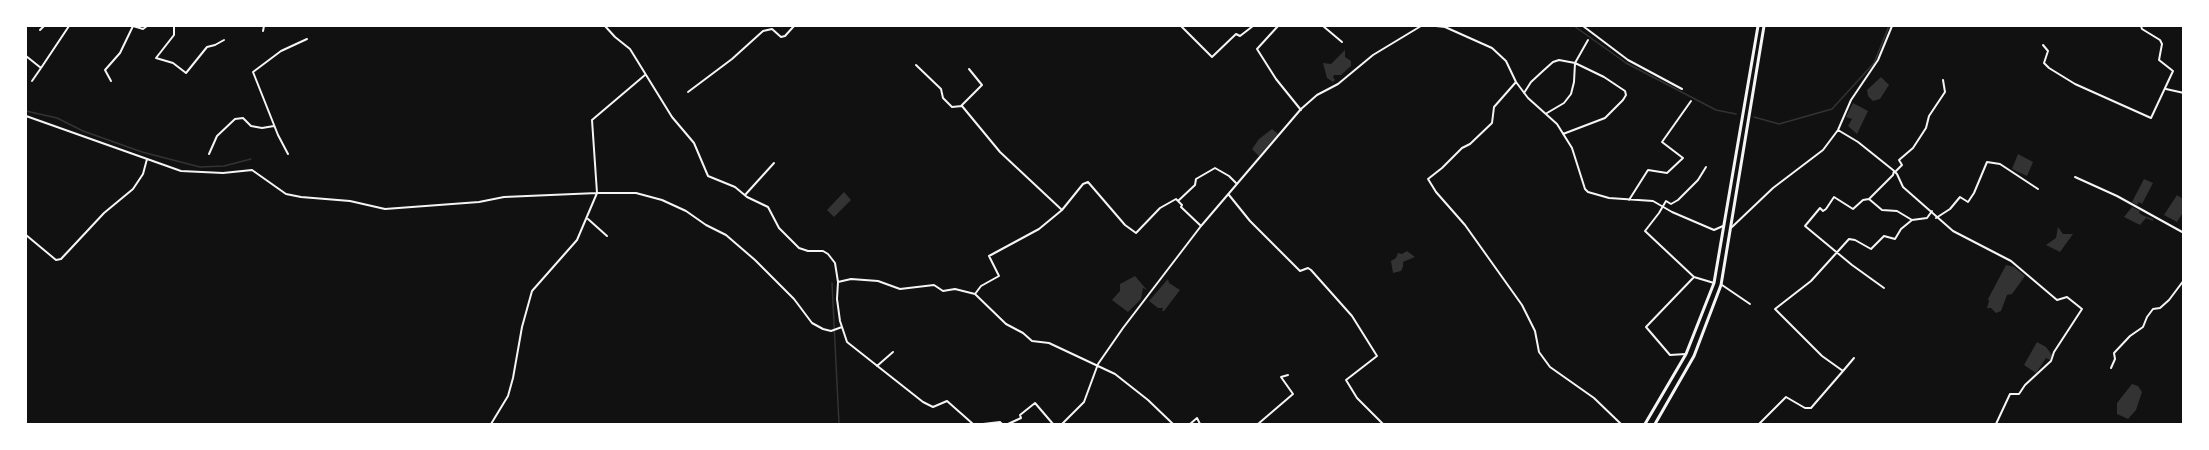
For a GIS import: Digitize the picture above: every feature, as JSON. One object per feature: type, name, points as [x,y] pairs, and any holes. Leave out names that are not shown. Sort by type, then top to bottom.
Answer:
[{"type":"highway","points":[[1645,424],[1686,354],[1714,283],[1758,26]]},
{"type":"highway","points":[[1655,424],[1694,356],[1721,285],[1764,26]]},
{"type":"street","points":[[40,30],[44,26]]},
{"type":"street","points":[[32,81],[69,26]]},
{"type":"street","points":[[111,81],[105,70],[120,53],[133,26],[143,29],[147,26]]},
{"type":"street","points":[[174,26],[174,35],[156,58],[173,63],[186,73],[207,47],[224,40]]},
{"type":"street","points":[[263,31],[264,26]]},
{"type":"street","points":[[605,26],[630,49],[672,117],[694,143],[708,176],[735,187],[768,207],[779,228],[800,248],[808,251],[823,251],[832,257],[838,270],[837,299],[847,342],[877,367],[933,407],[947,401],[974,424]]},
{"type":"street","points":[[762,26],[763,31]]},
{"type":"street","points":[[688,92],[732,59],[763,31],[772,29],[780,37],[794,26]]},
{"type":"street","points":[[1181,26],[1212,57],[1236,34],[1240,36],[1253,26]]},
{"type":"street","points":[[1278,26],[1257,49],[1276,79],[1301,110]]},
{"type":"street","points":[[1323,26],[1342,42]]},
{"type":"street","points":[[1062,424],[1083,402],[1097,365],[1201,226],[1301,110],[1317,95],[1338,84],[1373,55],[1421,26]]},
{"type":"street","points":[[1436,26],[1445,27],[1492,48],[1506,61],[1524,93],[1557,124],[1572,148],[1585,189],[1609,198],[1653,201],[1692,222],[1714,230],[1723,226]]},
{"type":"street","points":[[1583,26],[1628,60],[1682,90]]},
{"type":"street","points":[[1731,227],[1773,188],[1823,150],[1838,130],[1851,100],[1878,60],[1892,26]]},
{"type":"street","points":[[2043,45],[2048,51],[2044,63],[2049,68],[2075,84],[2142,116],[2153,117],[2173,71],[2159,60],[2162,44],[2160,40],[2142,29],[2141,26]]},
{"type":"street","points":[[288,154],[274,126],[253,72],[281,51],[307,39]]},
{"type":"street","points":[[1546,114],[1564,103],[1571,94],[1575,63],[1588,40]]},
{"type":"street","points":[[26,56],[41,68]]},
{"type":"street","points":[[1524,93],[1531,82],[1553,62],[1559,60],[1575,63],[1625,91],[1626,95],[1605,118],[1563,134]]},
{"type":"street","points":[[916,65],[941,89],[943,98],[952,107],[961,106],[982,86],[969,69]]},
{"type":"street","points":[[491,424],[508,396],[532,291],[577,240],[588,219],[597,193],[592,120],[645,75]]},
{"type":"street","points":[[1884,288],[1805,226],[1820,208],[1823,211],[1834,197],[1853,209],[1863,200],[1869,199],[1893,175],[1902,165],[1899,160],[1913,148],[1926,128],[1929,116],[1945,92],[1943,80]]},
{"type":"street","points":[[1516,82],[1494,107],[1492,123],[1428,179],[1436,192],[1465,225],[1522,305],[1535,331],[1539,352],[1551,367],[1594,398],[1621,424]]},
{"type":"street","points":[[2166,89],[2184,93]]},
{"type":"street","points":[[1629,200],[1648,170],[1667,173],[1683,159],[1662,142],[1691,100]]},
{"type":"street","points":[[961,106],[1000,152],[1062,210]]},
{"type":"street","points":[[26,116],[181,171],[224,173],[252,170],[286,194],[350,201],[385,209],[479,202],[504,197],[636,193],[662,200],[726,235],[794,299],[812,323],[831,331],[842,327]]},
{"type":"street","points":[[209,154],[217,136],[235,119],[243,118],[251,126],[262,128],[274,126]]},
{"type":"street","points":[[1838,130],[1858,142],[1895,172],[1903,187],[1953,231],[2011,261],[2057,300],[2067,297],[2082,309],[2054,352],[2051,362],[2025,385],[2019,394],[2010,394],[1996,424]]},
{"type":"street","points":[[26,235],[56,260],[61,259],[104,213],[133,189],[143,174],[147,159]]},
{"type":"street","points":[[1936,218],[1960,197],[1968,202],[1987,162],[2000,164],[2038,189]]},
{"type":"street","points":[[745,195],[774,164]]},
{"type":"street","points":[[1706,167],[1698,180],[1677,200],[1671,204],[1666,201],[1645,231],[1694,277],[1714,283]]},
{"type":"street","points":[[1178,201],[1195,185],[1196,179],[1215,168],[1237,184]]},
{"type":"street","points":[[2075,177],[2117,196],[2184,233]]},
{"type":"street","points":[[975,294],[981,286],[999,276],[989,256],[1039,229],[1062,210],[1083,184],[1088,182],[1125,225],[1136,233],[1160,208],[1176,198],[1182,205],[1181,207],[1201,226]]},
{"type":"street","points":[[1228,195],[1250,221],[1300,271],[1308,268],[1311,270],[1352,316],[1377,356],[1346,380],[1357,398],[1383,424]]},
{"type":"street","points":[[1869,199],[1882,210],[1897,211],[1912,220],[1927,218],[1932,211]]},
{"type":"street","points":[[588,219],[607,236]]},
{"type":"street","points":[[1843,371],[1822,356],[1775,309],[1811,281],[1849,239],[1871,249],[1884,236],[1893,240],[1912,220]]},
{"type":"street","points":[[1686,354],[1670,355],[1646,327],[1694,277]]},
{"type":"street","points":[[838,282],[851,279],[878,282],[900,290],[934,285],[943,291],[955,289],[975,294],[1006,324],[1032,341],[1049,343],[1097,365],[1129,384],[1173,424]]},
{"type":"street","points":[[2111,368],[2115,359],[2114,353],[2130,336],[2143,327],[2153,309],[2160,308],[2169,300],[2184,280]]},
{"type":"street","points":[[1721,285],[1730,288],[1750,304]]},
{"type":"street","points":[[877,367],[893,352]]},
{"type":"street","points":[[1759,424],[1786,397],[1805,408],[1811,408],[1854,358]]},
{"type":"street","points":[[1258,424],[1293,394],[1281,377],[1288,375]]},
{"type":"street","points":[[1008,424],[1021,418],[1020,415],[1035,403],[1053,424]]},
{"type":"street","points":[[1190,424],[1197,418],[1200,424]]},
{"type":"street","points":[[983,424],[1000,422],[1002,424]]},
{"type":"shaded area","points":[[1345,50],[1345,57],[1351,61],[1351,66],[1341,75],[1334,75],[1333,82],[1327,78],[1323,63],[1331,64]]},
{"type":"shaded area","points":[[1881,77],[1889,85],[1880,99],[1873,101],[1868,96],[1867,90]]},
{"type":"shaded area","points":[[1853,103],[1868,111],[1857,134],[1848,126],[1852,119],[1846,117]]},
{"type":"shaded area","points":[[1272,129],[1278,134],[1259,156],[1252,149],[1259,139]]},
{"type":"shaded area","points":[[2018,154],[2033,162],[2027,176],[2012,169]]},
{"type":"shaded area","points":[[2144,179],[2153,183],[2142,204],[2139,202],[2137,205],[2132,202]]},
{"type":"shaded area","points":[[844,192],[851,200],[834,217],[827,210]]},
{"type":"shaded area","points":[[2177,195],[2183,199],[2184,211],[2177,222],[2164,215]]},
{"type":"shaded area","points":[[2132,207],[2153,221],[2146,218],[2140,225],[2124,217]]},
{"type":"shaded area","points":[[2058,227],[2063,234],[2073,234],[2060,252],[2046,245],[2056,238]]},
{"type":"shaded area","points":[[1407,251],[1415,257],[1403,262],[1401,271],[1393,273],[1391,261],[1398,253],[1402,254]]},
{"type":"shaded area","points":[[2006,265],[2014,267],[2025,276],[2012,294],[2007,295],[2001,311],[1996,313],[1991,308],[1987,308],[1988,299]]},
{"type":"shaded area","points":[[1135,276],[1147,290],[1143,288],[1141,299],[1128,312],[1112,300],[1120,291],[1120,284]]},
{"type":"shaded area","points":[[1168,279],[1169,283],[1180,290],[1162,311],[1163,308],[1158,308],[1149,301]]},
{"type":"shaded area","points":[[2037,342],[2046,347],[2052,355],[2050,360],[2046,358],[2036,373],[2024,365]]},
{"type":"shaded area","points":[[2132,384],[2138,386],[2142,392],[2136,410],[2128,419],[2117,414],[2117,403]]},
{"type":"waterway","points":[[1574,26],[1626,63],[1716,110],[1736,114]]},
{"type":"waterway","points":[[1754,117],[1779,124],[1832,109],[1874,63],[1889,26]]},
{"type":"waterway","points":[[26,111],[57,118],[83,131],[142,152],[200,167],[224,166],[251,159]]},
{"type":"waterway","points":[[832,283],[839,424]]}]
